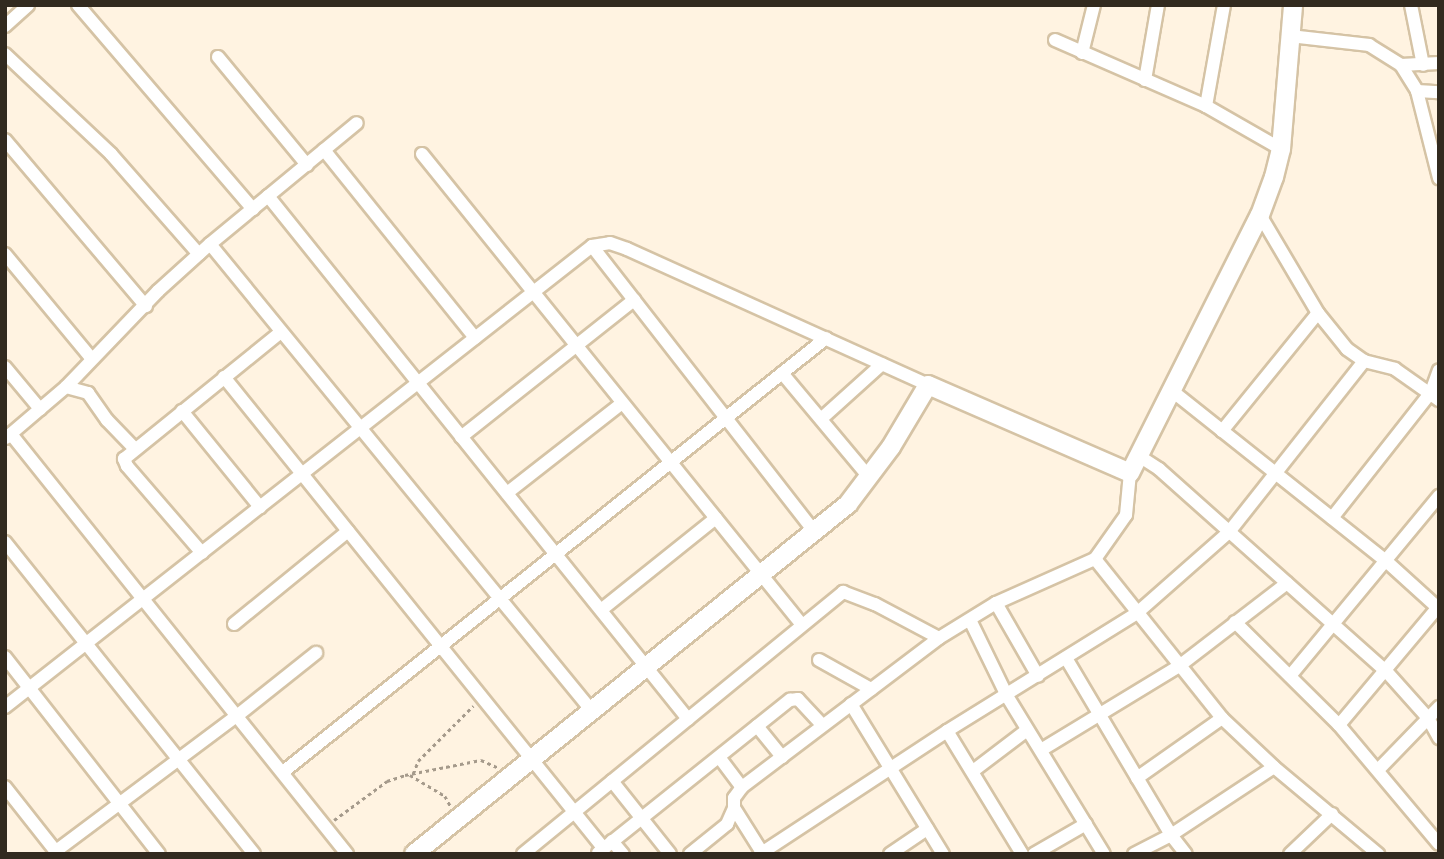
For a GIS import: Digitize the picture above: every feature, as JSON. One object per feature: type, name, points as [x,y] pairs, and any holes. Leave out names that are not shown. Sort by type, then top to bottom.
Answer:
[{"type":"street","points":[[5,26],[28,5]]},
{"type":"street","points":[[78,5],[253,209]]},
{"type":"street","points":[[1082,53],[1094,5]]},
{"type":"street","points":[[1145,80],[1158,5]]},
{"type":"street","points":[[1206,106],[1224,5]]},
{"type":"street","points":[[690,854],[727,824],[734,808],[734,798],[742,787],[939,638],[996,603],[1095,559],[1126,515],[1130,473],[1260,215],[1281,149],[1293,5]]},
{"type":"street","points":[[1411,5],[1423,65]]},
{"type":"street","points":[[1290,36],[1369,45],[1401,65],[1417,91],[1439,178]]},
{"type":"street","points":[[1055,40],[1206,106],[1281,149]]},
{"type":"street","points":[[5,54],[111,154],[199,254]]},
{"type":"street","points":[[218,58],[307,165]]},
{"type":"street","points":[[1401,65],[1439,63]]},
{"type":"street","points":[[1417,91],[1439,92]]},
{"type":"street","points":[[347,854],[145,598],[8,436],[66,387],[158,291],[210,244],[357,123]]},
{"type":"street","points":[[6,141],[146,306]]},
{"type":"street","points":[[324,150],[475,338]]},
{"type":"street","points":[[422,154],[802,625]]},
{"type":"street","points":[[268,197],[688,719]]},
{"type":"street","points":[[1260,215],[1318,313],[1347,349],[1364,361],[1395,369],[1435,396]]},
{"type":"street","points":[[5,707],[592,246],[610,243],[627,249],[1130,473]]},
{"type":"street","points":[[210,244],[592,710]]},
{"type":"street","points":[[592,246],[814,531]]},
{"type":"street","points":[[5,254],[92,359]]},
{"type":"street","points":[[461,437],[634,300]]},
{"type":"street","points":[[1222,431],[1318,313]]},
{"type":"street","points":[[202,553],[127,466],[124,459],[281,332]]},
{"type":"street","points":[[283,772],[826,338]]},
{"type":"street","points":[[734,808],[762,853],[947,731],[1137,613],[1229,532],[1364,361]]},
{"type":"street","points":[[821,419],[882,364]]},
{"type":"street","points":[[5,367],[40,409]]},
{"type":"street","points":[[1332,518],[1435,396],[1439,370]]},
{"type":"street","points":[[782,373],[869,477]]},
{"type":"street","points":[[224,377],[604,848],[623,854]]},
{"type":"street","points":[[414,854],[848,504],[891,447],[928,385]]},
{"type":"street","points":[[66,387],[88,393],[107,420],[135,449]]},
{"type":"street","points":[[1171,390],[1385,560],[1438,608],[1339,725]]},
{"type":"street","points":[[507,493],[622,403]]},
{"type":"street","points":[[182,411],[260,507]]},
{"type":"street","points":[[1139,456],[1159,470],[1386,671],[1428,718],[1439,738]]},
{"type":"street","points":[[1290,676],[1335,626],[1385,560],[1439,496]]},
{"type":"street","points":[[601,610],[716,518]]},
{"type":"street","points":[[234,624],[348,531]]},
{"type":"street","points":[[5,542],[85,645],[181,758],[254,854]]},
{"type":"street","points":[[1095,559],[1222,718],[1274,767],[1378,854]]},
{"type":"street","points":[[1041,750],[1179,666],[1287,583]]},
{"type":"street","points":[[523,854],[843,592],[875,604],[939,638]]},
{"type":"street","points":[[996,603],[1038,676]]},
{"type":"street","points":[[970,620],[1007,696],[1104,854]]},
{"type":"street","points":[[1235,622],[1339,725],[1439,844]]},
{"type":"street","points":[[5,787],[57,853],[316,653]]},
{"type":"street","points":[[5,657],[159,854]]},
{"type":"street","points":[[1066,658],[1171,835],[1186,854]]},
{"type":"street","points":[[819,660],[871,689]]},
{"type":"street","points":[[604,848],[793,698],[805,704],[822,726]]},
{"type":"street","points":[[851,704],[943,854]]},
{"type":"street","points":[[1378,770],[1439,707]]},
{"type":"street","points":[[1137,778],[1222,718]]},
{"type":"street","points":[[757,726],[782,757]]},
{"type":"street","points":[[973,771],[1027,730]]},
{"type":"street","points":[[947,731],[1022,854]]},
{"type":"street","points":[[719,757],[742,787]]},
{"type":"street","points":[[1134,854],[1171,835],[1274,767]]},
{"type":"street","points":[[612,781],[670,854]]},
{"type":"street","points":[[1290,854],[1332,814]]},
{"type":"street","points":[[1034,854],[1086,824]]},
{"type":"street","points":[[890,854],[927,829]]},
{"type":"path","points":[[411,774],[418,761],[482,697]]},
{"type":"path","points":[[326,826],[387,781],[411,774],[481,760],[492,763],[509,777]]},
{"type":"path","points":[[411,774],[444,796],[458,818]]}]
